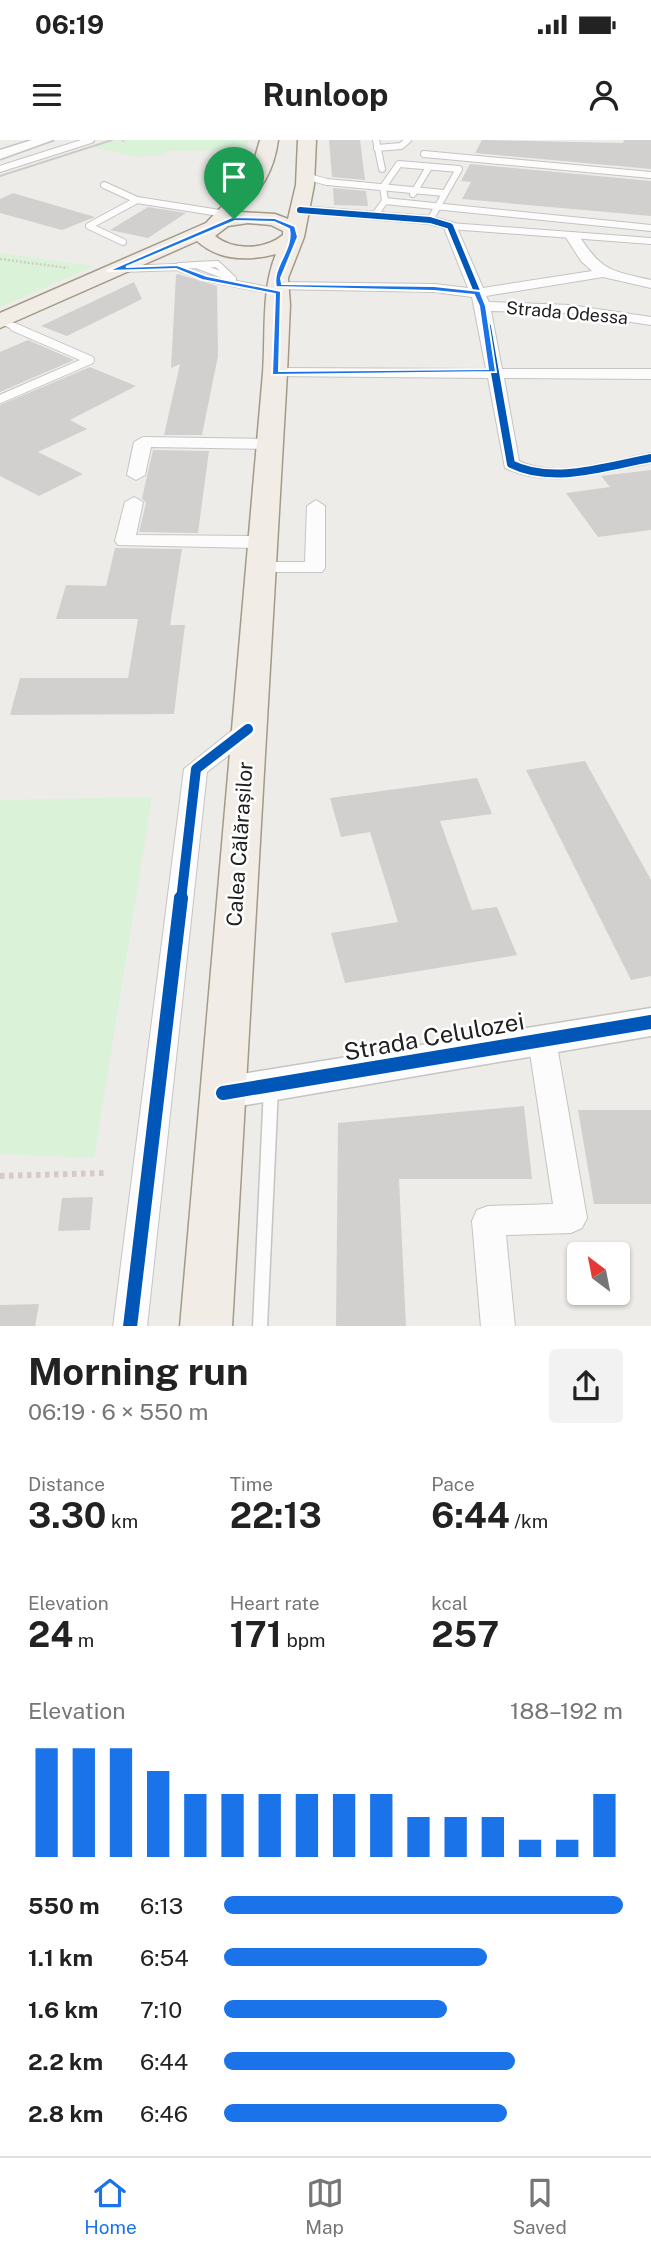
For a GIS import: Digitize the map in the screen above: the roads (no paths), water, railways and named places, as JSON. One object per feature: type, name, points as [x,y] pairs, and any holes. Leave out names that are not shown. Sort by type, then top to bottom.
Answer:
[{"type":"main road","points":[[269,140],[267,164],[262,175],[205,237],[209,243],[260,262],[272,286]]},
{"type":"main road","name":"Calea Călărașilor","points":[[206,1326],[275,373],[272,286],[295,235],[305,180],[307,140]]},
{"type":"main road","points":[[0,321],[216,222],[262,218],[285,223],[295,235],[281,247],[139,258]]},
{"type":"street","points":[[0,155],[46,140]]},
{"type":"street","points":[[300,210],[430,220],[450,226],[480,299],[511,464],[526,473],[550,473],[651,458]]},
{"type":"street","points":[[572,236],[586,258],[603,273]]},
{"type":"street","points":[[272,286],[434,288],[480,299],[603,273],[651,284]]},
{"type":"street","name":"Strada Odessa","points":[[480,299],[651,321]]},
{"type":"street","points":[[275,373],[651,374]]},
{"type":"street","points":[[136,475],[143,442],[269,444]]},
{"type":"street","points":[[134,502],[125,541],[260,555],[315,568],[316,506]]},
{"type":"street","points":[[131,1326],[196,769],[248,729]]},
{"type":"street","name":"Strada Celulozei","points":[[223,1093],[651,1022]]},
{"type":"street","points":[[498,1326],[488,1221],[572,1218],[542,1040]]},
{"type":"lane","points":[[0,169],[91,140]]},
{"type":"lane","points":[[376,140],[382,169]]},
{"type":"lane","points":[[377,148],[401,145],[408,140]]},
{"type":"lane","points":[[424,155],[651,175]]},
{"type":"lane","points":[[374,216],[385,201],[383,187],[399,164],[459,169],[436,204],[430,220]]},
{"type":"lane","points":[[410,202],[414,190],[429,167]]},
{"type":"lane","points":[[305,180],[444,193]]},
{"type":"lane","points":[[104,185],[137,200],[216,222]]},
{"type":"lane","points":[[123,242],[89,226],[137,200]]},
{"type":"lane","points":[[385,201],[436,204],[651,228]]},
{"type":"lane","points":[[450,226],[651,241]]},
{"type":"lane","points":[[110,271],[150,266],[196,265],[233,279],[272,286]]},
{"type":"lane","points":[[177,267],[205,278],[272,286]]},
{"type":"lane","points":[[0,321],[90,360],[0,399]]},
{"type":"lane","points":[[260,1326],[271,1085]]},
{"type":"tram line","points":[[0,176],[112,140]]}]
